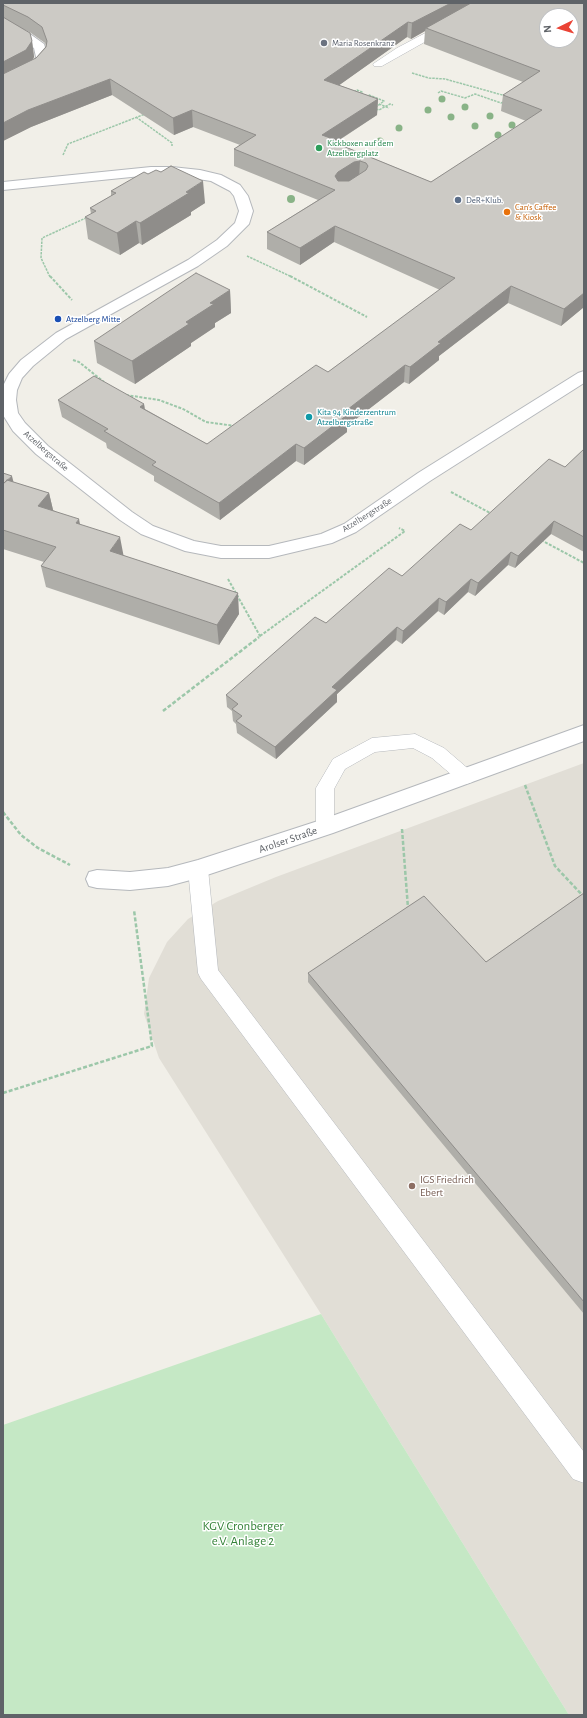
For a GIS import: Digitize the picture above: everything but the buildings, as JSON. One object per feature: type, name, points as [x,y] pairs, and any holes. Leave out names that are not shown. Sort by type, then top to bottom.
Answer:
[{"type":"street","points":[[3,24],[40,47],[42,57],[41,62],[34,70],[3,86]]},
{"type":"street","name":"Atzelbergstraße","points":[[3,186],[151,171],[186,172],[206,175],[228,183],[235,188],[241,196],[246,211],[242,224],[222,243],[193,263],[61,336],[27,363],[15,377],[9,390],[8,400],[10,413],[19,427],[42,450],[126,516],[147,530],[191,547],[221,552],[269,552],[326,539],[355,524],[424,477],[584,376]]},
{"type":"street","name":"Arolser Straße","points":[[97,879],[130,881],[168,876],[198,869],[325,827],[584,732]]},
{"type":"lane","points":[[378,64],[489,3]]},
{"type":"lane","points":[[325,827],[325,788],[339,764],[372,745],[415,741],[438,753],[466,776]]},
{"type":"lane","points":[[198,869],[208,972],[582,1470],[584,1470]]},
{"type":"path","points":[[378,64],[383,67],[390,66],[429,78],[445,79],[510,97]]},
{"type":"path","points":[[357,90],[362,92],[356,96],[350,94],[357,90]]},
{"type":"path","points":[[438,93],[440,91],[465,98],[475,94],[501,103],[506,100]]},
{"type":"path","points":[[369,100],[363,98],[369,95],[384,101],[374,108],[379,110],[390,104],[393,105]]},
{"type":"path","points":[[374,102],[389,108]]},
{"type":"path","points":[[91,135],[150,112]]},
{"type":"path","points":[[136,117],[172,143]]},
{"type":"path","points":[[90,319],[51,279],[41,258],[42,238],[91,216]]},
{"type":"path","points":[[222,243],[260,263],[282,272],[367,317]]},
{"type":"path","points":[[44,349],[79,362],[106,383]]},
{"type":"path","points":[[120,391],[126,395],[159,400],[183,409],[206,422],[235,426],[240,423]]},
{"type":"path","points":[[424,477],[493,515]]},
{"type":"path","points":[[163,711],[260,636],[405,531],[394,525]]},
{"type":"path","points":[[535,537],[584,563]]},
{"type":"path","points":[[227,578],[260,636]]},
{"type":"path","points":[[515,758],[555,866],[584,897]]},
{"type":"path","points":[[3,812],[21,835],[38,848],[97,879]]},
{"type":"path","points":[[403,848],[408,915]]},
{"type":"path","points":[[3,1093],[152,1046],[130,881]]},
{"type":"shaded area","name":"IGS Friedrich Ebert","points":[[584,763],[584,1715],[569,1715],[321,1314],[159,1058],[144,1014],[149,978],[167,942],[188,919],[218,901],[276,877]]},
{"type":"green space","name":"KGV Cronberger e.V. Anlage 2","points":[[321,1314],[569,1715],[3,1715],[3,1425]]},
{"type":"place","name":"Maria Rosenkranz","points":[[324,43]]},
{"type":"place","name":"Kickboxen auf dem Atzelbergplatz","points":[[319,148]]},
{"type":"place","name":"DeR+Klub.","points":[[458,200]]},
{"type":"place","name":"Can's Caffee & Kiosk","points":[[507,212]]},
{"type":"place","name":"Atzelberg Mitte","points":[[58,319]]},
{"type":"place","name":"Kita 94 Kinderzentrum Atzelbergstraße","points":[[309,417]]},
{"type":"place","name":"IGS Friedrich Ebert","points":[[412,1186]]}]
